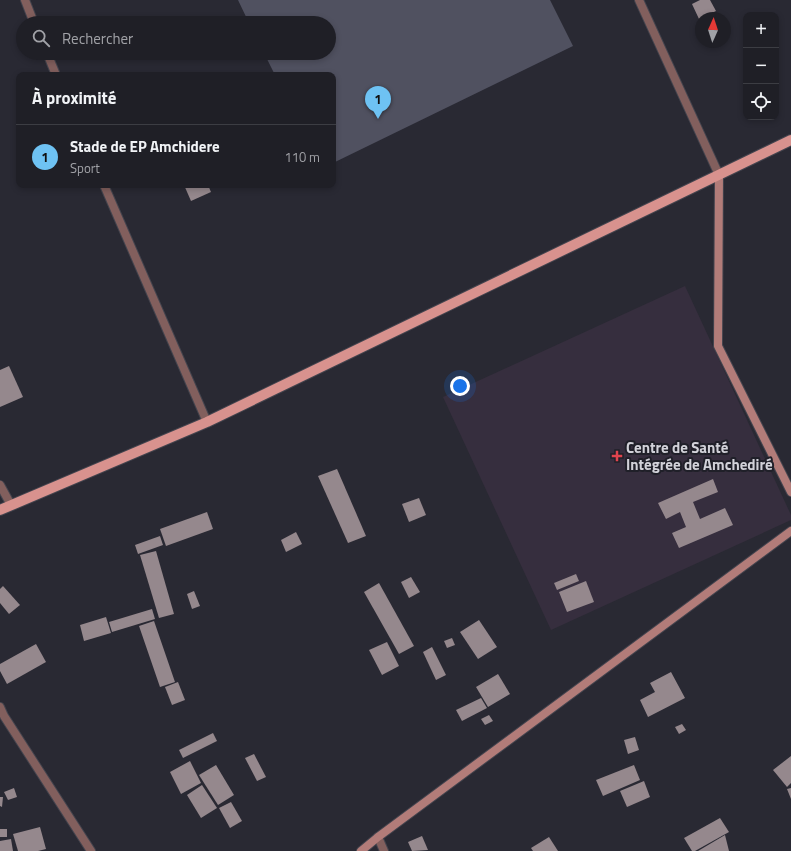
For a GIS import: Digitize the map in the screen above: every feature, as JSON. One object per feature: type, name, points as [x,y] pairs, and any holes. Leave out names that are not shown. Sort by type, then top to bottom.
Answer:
[{"type":"main road","points":[[0,510],[207,422],[791,140]]},
{"type":"street","points":[[24,0],[31,16]]},
{"type":"street","points":[[639,0],[719,175],[718,346],[791,492]]},
{"type":"street","points":[[50,60],[55,72]]},
{"type":"street","points":[[105,188],[207,422]]},
{"type":"street","points":[[0,485],[11,505]]},
{"type":"street","points":[[361,851],[791,531]]},
{"type":"street","points":[[0,707],[2,717],[91,851]]},
{"type":"street","points":[[378,837],[384,851]]},
{"type":"shaded area","points":[[238,0],[550,0],[573,46],[336,162],[336,72],[274,72],[268,60],[336,60],[336,16],[246,16]]},
{"type":"shaded area","name":"Centre de Santé Intégrée de Amchediré","points":[[685,286],[791,515],[791,520],[551,630],[443,397]]},
{"type":"building","points":[[700,0],[710,0],[716,11],[696,12],[692,4]]},
{"type":"building","points":[[185,188],[209,188],[211,192],[191,201]]},
{"type":"building","points":[[9,366],[23,397],[0,407],[0,370]]},
{"type":"building","points":[[337,469],[366,536],[348,543],[318,476]]},
{"type":"building","points":[[713,479],[718,492],[693,502],[700,519],[725,508],[733,525],[679,548],[672,533],[686,527],[680,512],[666,519],[658,503]]},
{"type":"building","points":[[419,498],[426,515],[409,522],[402,504]]},
{"type":"building","points":[[207,512],[213,529],[166,546],[160,529]]},
{"type":"building","points":[[296,532],[302,544],[286,552],[281,540]]},
{"type":"building","points":[[160,536],[163,545],[138,554],[135,545]]},
{"type":"building","points":[[156,551],[174,614],[159,618],[140,555]]},
{"type":"building","points":[[576,574],[579,581],[557,590],[554,583]]},
{"type":"building","points":[[411,577],[420,592],[409,598],[401,582]]},
{"type":"building","points":[[586,581],[594,602],[567,612],[559,592]]},
{"type":"building","points":[[379,583],[414,646],[399,654],[364,592]]},
{"type":"building","points":[[3,586],[20,605],[9,614],[0,603],[0,589]]},
{"type":"building","points":[[194,591],[200,606],[192,609],[187,594]]},
{"type":"building","points":[[152,609],[155,619],[112,632],[109,622]]},
{"type":"building","points":[[106,617],[111,633],[84,641],[80,625]]},
{"type":"building","points":[[479,620],[497,647],[478,659],[460,632]]},
{"type":"building","points":[[154,621],[175,682],[160,687],[139,626]]},
{"type":"building","points":[[452,638],[455,645],[447,648],[444,641]]},
{"type":"building","points":[[387,642],[399,666],[382,675],[369,650]]},
{"type":"building","points":[[36,644],[46,662],[7,684],[0,671],[0,664]]},
{"type":"building","points":[[432,647],[446,675],[436,680],[423,652]]},
{"type":"building","points":[[671,672],[685,698],[648,717],[640,700],[655,692],[650,683]]},
{"type":"building","points":[[498,674],[510,694],[488,707],[476,687]]},
{"type":"building","points":[[178,682],[185,700],[172,705],[165,687]]},
{"type":"building","points":[[481,698],[487,708],[462,721],[456,710]]},
{"type":"building","points":[[489,715],[493,721],[485,725],[481,719]]},
{"type":"building","points":[[682,724],[686,730],[679,734],[675,727]]},
{"type":"building","points":[[213,733],[217,741],[183,758],[179,750]]},
{"type":"building","points":[[635,737],[639,750],[628,754],[624,740]]},
{"type":"building","points":[[254,754],[266,777],[257,781],[245,758]]},
{"type":"building","points":[[791,756],[791,783],[787,787],[773,770]]},
{"type":"building","points":[[190,761],[201,783],[181,794],[170,772]]},
{"type":"building","points":[[216,765],[234,795],[218,805],[199,775]]},
{"type":"building","points":[[634,765],[640,780],[603,796],[596,780]]},
{"type":"building","points":[[644,781],[650,797],[627,807],[620,791]]},
{"type":"building","points":[[202,785],[217,808],[201,818],[187,795]]},
{"type":"building","points":[[14,788],[17,797],[8,800],[4,792]]},
{"type":"building","points":[[791,788],[791,799],[787,789]]},
{"type":"building","points":[[0,797],[3,797],[2,807],[0,806]]},
{"type":"building","points":[[231,802],[242,821],[230,828],[219,808]]},
{"type":"building","points":[[720,818],[729,832],[695,851],[692,851],[684,838]]},
{"type":"building","points":[[40,827],[46,849],[38,851],[18,851],[13,834]]},
{"type":"building","points":[[0,829],[7,829],[7,837],[0,837]]},
{"type":"building","points":[[725,835],[729,851],[698,851]]},
{"type":"building","points":[[422,836],[428,850],[412,851],[408,842]]},
{"type":"building","points":[[549,837],[558,851],[533,851],[531,848]]},
{"type":"building","points":[[11,839],[13,851],[0,851],[0,841]]},
{"type":"place","name":"Stade de EP Amchidere","points":[[378,119]]},
{"type":"place","name":"Centre de Santé Intégrée de Amchediré","points":[[617,456]]}]
